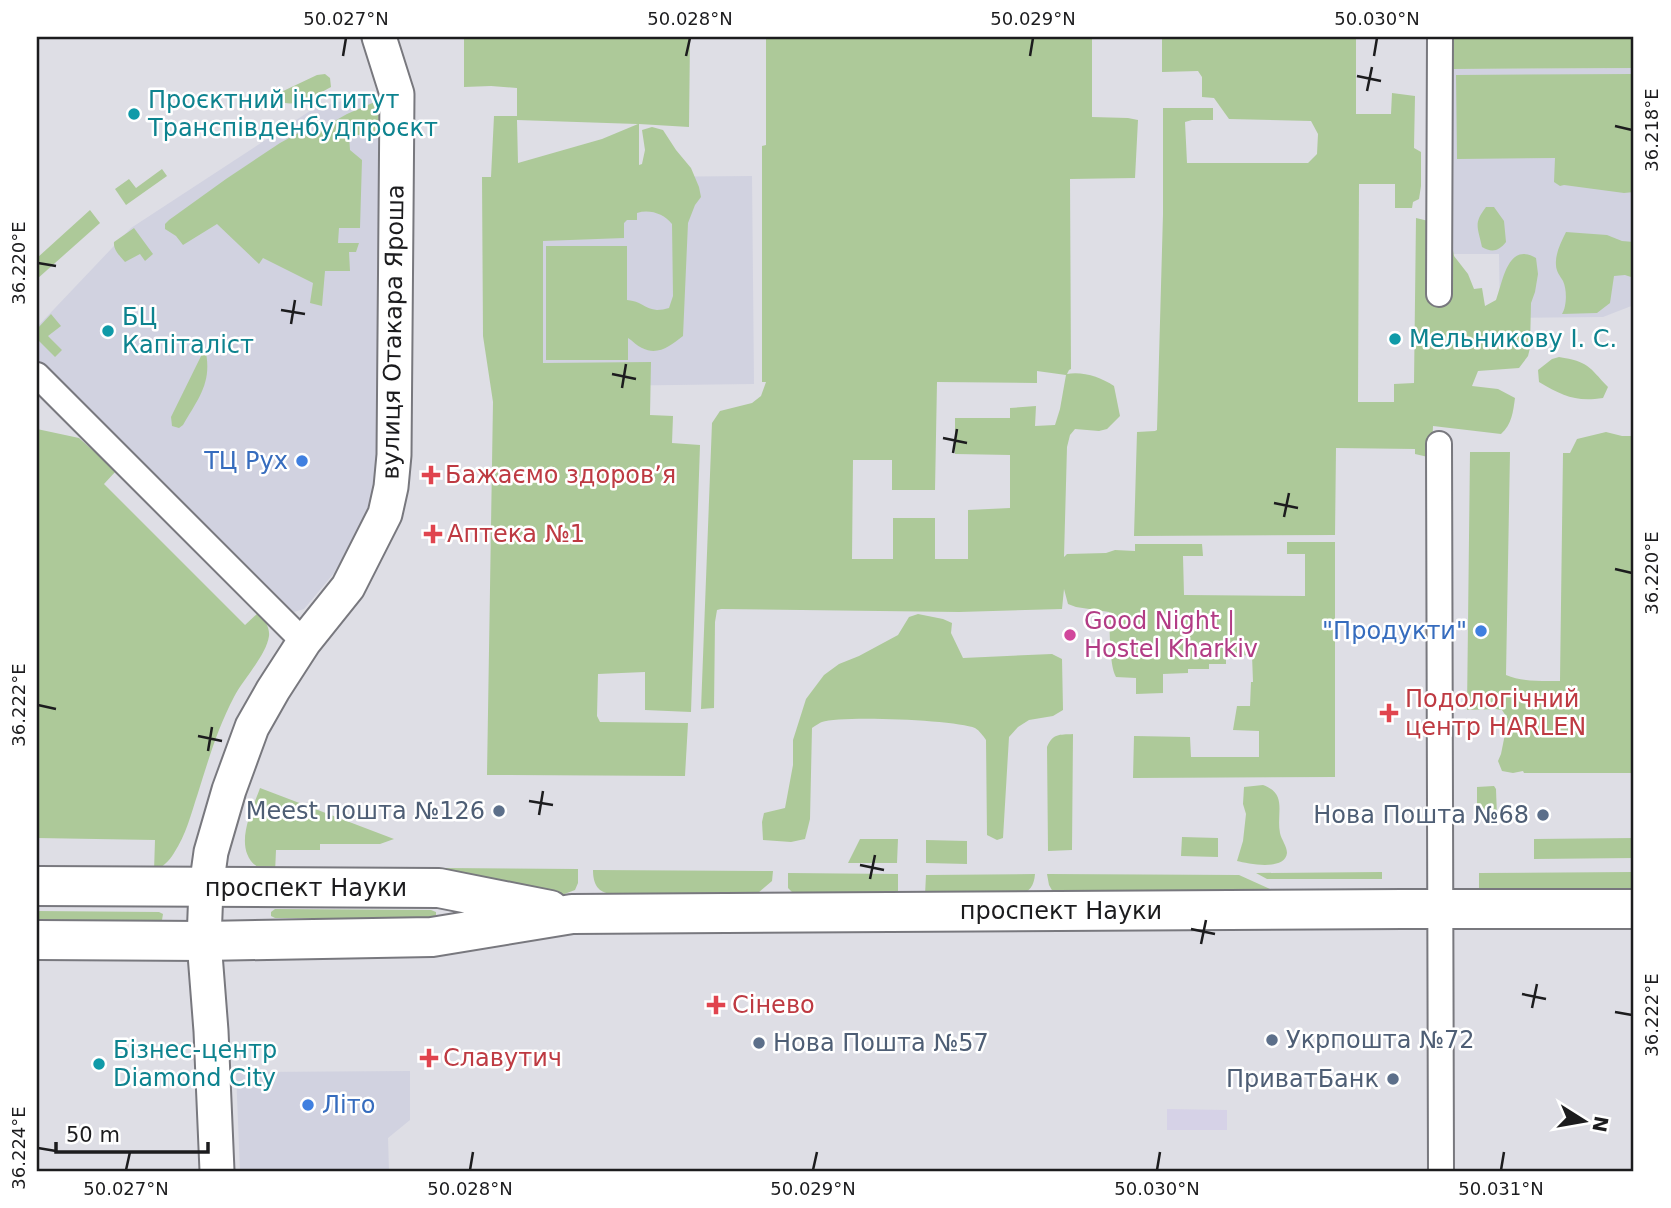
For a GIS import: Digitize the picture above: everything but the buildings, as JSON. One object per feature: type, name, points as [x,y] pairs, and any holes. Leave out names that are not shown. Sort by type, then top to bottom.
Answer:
[{"type":"main road","name":"проспект Науки","points":[[37,886],[439,888],[572,914]]},
{"type":"main road","name":"проспект Науки","points":[[37,940],[204,941],[432,937],[572,914],[1634,909]]},
{"type":"street","name":"вулиця Отакара Яроша","points":[[217,1171],[204,941],[206,888],[218,823],[253,727],[304,642],[348,587],[385,513],[391,487],[394,455],[397,94],[379,37]]},
{"type":"street","points":[[1439,294],[1440,37]]},
{"type":"street","points":[[37,375],[304,642]]},
{"type":"street","points":[[1439,444],[1441,1171]]},
{"type":"shaded area","points":[[1634,68],[1634,305],[1603,317],[1500,318],[1499,254],[1452,254],[1451,69]]},
{"type":"shaded area","points":[[386,89],[382,461],[374,504],[334,573],[304,609],[294,612],[37,362],[37,327],[131,228],[313,109]]},
{"type":"shaded area","points":[[752,176],[754,384],[516,387],[514,178]]},
{"type":"shaded area","points":[[410,1071],[410,1120],[388,1138],[389,1171],[240,1171],[236,1072]]},
{"type":"shaded area","points":[[1167,1109],[1227,1110],[1227,1130],[1167,1130]]},
{"type":"green space","points":[[464,37],[690,37],[689,127],[639,124],[639,165],[642,164],[645,150],[642,130],[652,127],[663,130],[691,168],[699,187],[701,197],[688,223],[683,336],[669,346],[653,351],[640,347],[628,338],[628,360],[546,360],[546,246],[627,246],[627,300],[657,310],[669,308],[673,296],[672,224],[656,213],[642,212],[637,213],[637,220],[627,220],[624,223],[624,238],[543,241],[543,363],[651,362],[650,415],[673,416],[672,443],[700,445],[691,712],[645,710],[645,672],[598,674],[597,716],[600,722],[688,723],[685,776],[487,775],[493,402],[483,336],[482,177],[491,177],[494,116],[517,116],[517,88],[464,87]],"holes":[[[517,120],[638,124],[602,139],[518,163]]]},
{"type":"green space","points":[[766,37],[1092,37],[1092,117],[1138,120],[1135,178],[1070,179],[1071,369],[1067,374],[1091,376],[1114,386],[1120,416],[1107,429],[1075,429],[1070,435],[1067,447],[1064,557],[1067,554],[1135,551],[1135,544],[1202,544],[1203,556],[1183,556],[1184,595],[1305,596],[1305,554],[1287,554],[1287,542],[1335,542],[1335,777],[1133,778],[1134,736],[1190,737],[1191,757],[1259,757],[1259,731],[1233,730],[1237,706],[1250,706],[1252,655],[1226,656],[1226,664],[1209,664],[1209,669],[1188,669],[1188,673],[1163,674],[1163,693],[1136,694],[1136,678],[1116,677],[1114,671],[1109,612],[1068,604],[1064,589],[1062,609],[959,612],[717,610],[714,708],[701,709],[712,423],[720,411],[752,403],[761,396],[766,382],[762,382],[762,146],[766,145]],"holes":[[[1037,371],[1066,375],[1055,425],[1035,426],[1036,406],[1010,408],[1010,418],[955,418],[955,454],[1010,455],[1010,508],[968,510],[968,559],[935,559],[935,518],[893,518],[893,559],[852,559],[853,460],[892,460],[892,490],[935,490],[937,382],[1037,383]]]},
{"type":"green space","points":[[1162,37],[1356,37],[1356,114],[1391,114],[1392,93],[1415,96],[1414,148],[1421,152],[1419,199],[1413,202],[1412,208],[1395,208],[1395,184],[1359,184],[1358,402],[1394,402],[1394,384],[1414,383],[1416,218],[1445,225],[1454,256],[1468,274],[1474,289],[1482,288],[1485,306],[1496,300],[1504,274],[1513,259],[1527,254],[1536,258],[1538,274],[1531,303],[1528,356],[1519,368],[1478,371],[1472,386],[1498,389],[1515,398],[1508,426],[1501,434],[1433,426],[1432,449],[1428,457],[1415,454],[1415,449],[1336,448],[1335,535],[1134,536],[1137,432],[1157,430],[1163,108],[1213,108],[1213,120],[1185,122],[1187,163],[1308,163],[1317,154],[1318,134],[1311,121],[1229,119],[1214,98],[1202,97],[1202,77],[1198,71],[1162,72]]},
{"type":"green space","points":[[1450,37],[1634,37],[1634,68],[1451,69]]},
{"type":"green space","points":[[325,74],[330,78],[331,87],[299,102],[279,101],[279,93],[317,75]]},
{"type":"green space","points":[[1634,74],[1634,192],[1560,186],[1554,182],[1555,158],[1457,159],[1456,75]]},
{"type":"green space","points":[[377,101],[377,133],[349,136],[350,150],[362,160],[360,228],[339,228],[338,243],[359,243],[356,252],[349,252],[350,271],[325,271],[322,306],[310,303],[313,283],[263,258],[259,264],[217,224],[183,245],[165,229],[169,220],[280,143],[300,132],[315,132]]},
{"type":"green space","points":[[162,169],[167,176],[126,205],[115,189],[129,179],[136,188]]},
{"type":"green space","points":[[1486,207],[1494,207],[1504,221],[1506,242],[1495,250],[1482,247],[1478,230],[1479,218]]},
{"type":"green space","points":[[90,210],[100,223],[37,279],[37,258]]},
{"type":"green space","points":[[134,228],[153,254],[145,261],[140,254],[125,262],[116,251],[114,242]]},
{"type":"green space","points":[[1566,232],[1607,235],[1634,242],[1634,278],[1614,276],[1610,303],[1597,313],[1562,314],[1566,293],[1556,261]]},
{"type":"green space","points":[[51,314],[61,326],[48,336],[62,350],[55,357],[37,339],[37,329]]},
{"type":"green space","points":[[205,348],[207,370],[203,389],[183,425],[179,428],[172,426],[171,417]]},
{"type":"green space","points":[[1559,357],[1582,363],[1592,370],[1608,387],[1603,398],[1570,397],[1539,382],[1538,370]]},
{"type":"green space","points":[[37,429],[79,438],[116,471],[104,484],[245,625],[259,612],[269,629],[264,651],[238,690],[223,720],[182,839],[168,861],[154,871],[155,840],[37,838]]},
{"type":"green space","points":[[1606,432],[1634,436],[1634,773],[1502,771],[1498,761],[1508,719],[1502,710],[1467,710],[1470,452],[1510,452],[1506,675],[1526,680],[1560,681],[1563,453],[1570,453],[1577,439]]},
{"type":"green space","points":[[918,614],[952,623],[951,633],[963,658],[1052,654],[1062,659],[1063,710],[1053,716],[1029,720],[1009,737],[1003,838],[997,840],[987,835],[986,740],[977,729],[924,721],[852,719],[822,722],[812,728],[810,819],[805,839],[791,842],[763,840],[764,813],[785,808],[793,765],[793,740],[806,699],[824,675],[839,664],[898,635],[909,617]]},
{"type":"green space","points":[[1073,734],[1072,850],[1048,851],[1047,747],[1054,737]]},
{"type":"green space","points":[[1263,785],[1276,793],[1278,799],[1280,833],[1287,853],[1285,859],[1273,864],[1258,865],[1237,861],[1243,841],[1246,814],[1243,804],[1244,787]]},
{"type":"green space","points":[[1494,786],[1497,817],[1483,817],[1483,810],[1477,810],[1477,787]]},
{"type":"green space","points":[[260,788],[394,839],[380,844],[320,844],[320,850],[276,850],[275,873],[262,870],[251,860],[245,841],[249,819]]},
{"type":"green space","points":[[1182,837],[1218,838],[1218,857],[1181,856]]},
{"type":"green space","points":[[1634,838],[1634,858],[1534,859],[1534,839]]},
{"type":"green space","points":[[860,839],[898,839],[897,863],[848,863]]},
{"type":"green space","points":[[926,840],[967,841],[967,864],[926,863]]},
{"type":"green space","points":[[442,868],[578,869],[578,883],[575,890],[559,896],[442,880]]},
{"type":"green space","points":[[593,870],[773,871],[772,881],[758,893],[612,894],[597,887]]},
{"type":"green space","points":[[1382,872],[1382,879],[1267,879],[1256,873]]},
{"type":"green space","points":[[1634,872],[1634,896],[1479,896],[1479,873]]},
{"type":"green space","points":[[788,873],[898,874],[898,893],[793,893],[788,888]]},
{"type":"green space","points":[[1035,874],[1031,888],[1019,896],[925,895],[926,875]]},
{"type":"green space","points":[[1047,874],[1239,875],[1270,889],[1053,892]]},
{"type":"green space","points":[[275,909],[431,910],[436,912],[436,915],[430,918],[275,918],[271,916],[271,912]]},
{"type":"green space","points":[[37,911],[163,914],[162,920],[158,922],[37,921]]},
{"type":"place","name":"Проєктний інститут Транспівденбудпроєкт","points":[[134,114]]},
{"type":"place","name":"БЦ Капіталіст","points":[[108,331]]},
{"type":"place","name":"Мельникову І. С.","points":[[1395,339]]},
{"type":"place","name":"ТЦ Рух","points":[[302,461]]},
{"type":"place","name":"Бажаємо здоровʼя","points":[[431,475]]},
{"type":"place","name":"Аптека №1","points":[[433,534]]},
{"type":"place","name":"\"Продукти\"","points":[[1481,631]]},
{"type":"place","name":"Good Night | Hostel Kharkiv","points":[[1070,635]]},
{"type":"place","name":"Подологічний центр HARLEN","points":[[1389,713]]},
{"type":"place","name":"Meest пошта №126","points":[[499,811]]},
{"type":"place","name":"Нова Пошта №68","points":[[1543,815]]},
{"type":"place","name":"Сінево","points":[[716,1005]]},
{"type":"place","name":"Укрпошта №72","points":[[1272,1040]]},
{"type":"place","name":"Нова Пошта №57","points":[[759,1043]]},
{"type":"place","name":"Славутич","points":[[429,1058]]},
{"type":"place","name":"Бізнес-центр Diamond City","points":[[99,1064]]},
{"type":"place","name":"ПриватБанк","points":[[1393,1079]]},
{"type":"place","name":"Літо","points":[[308,1105]]}]
